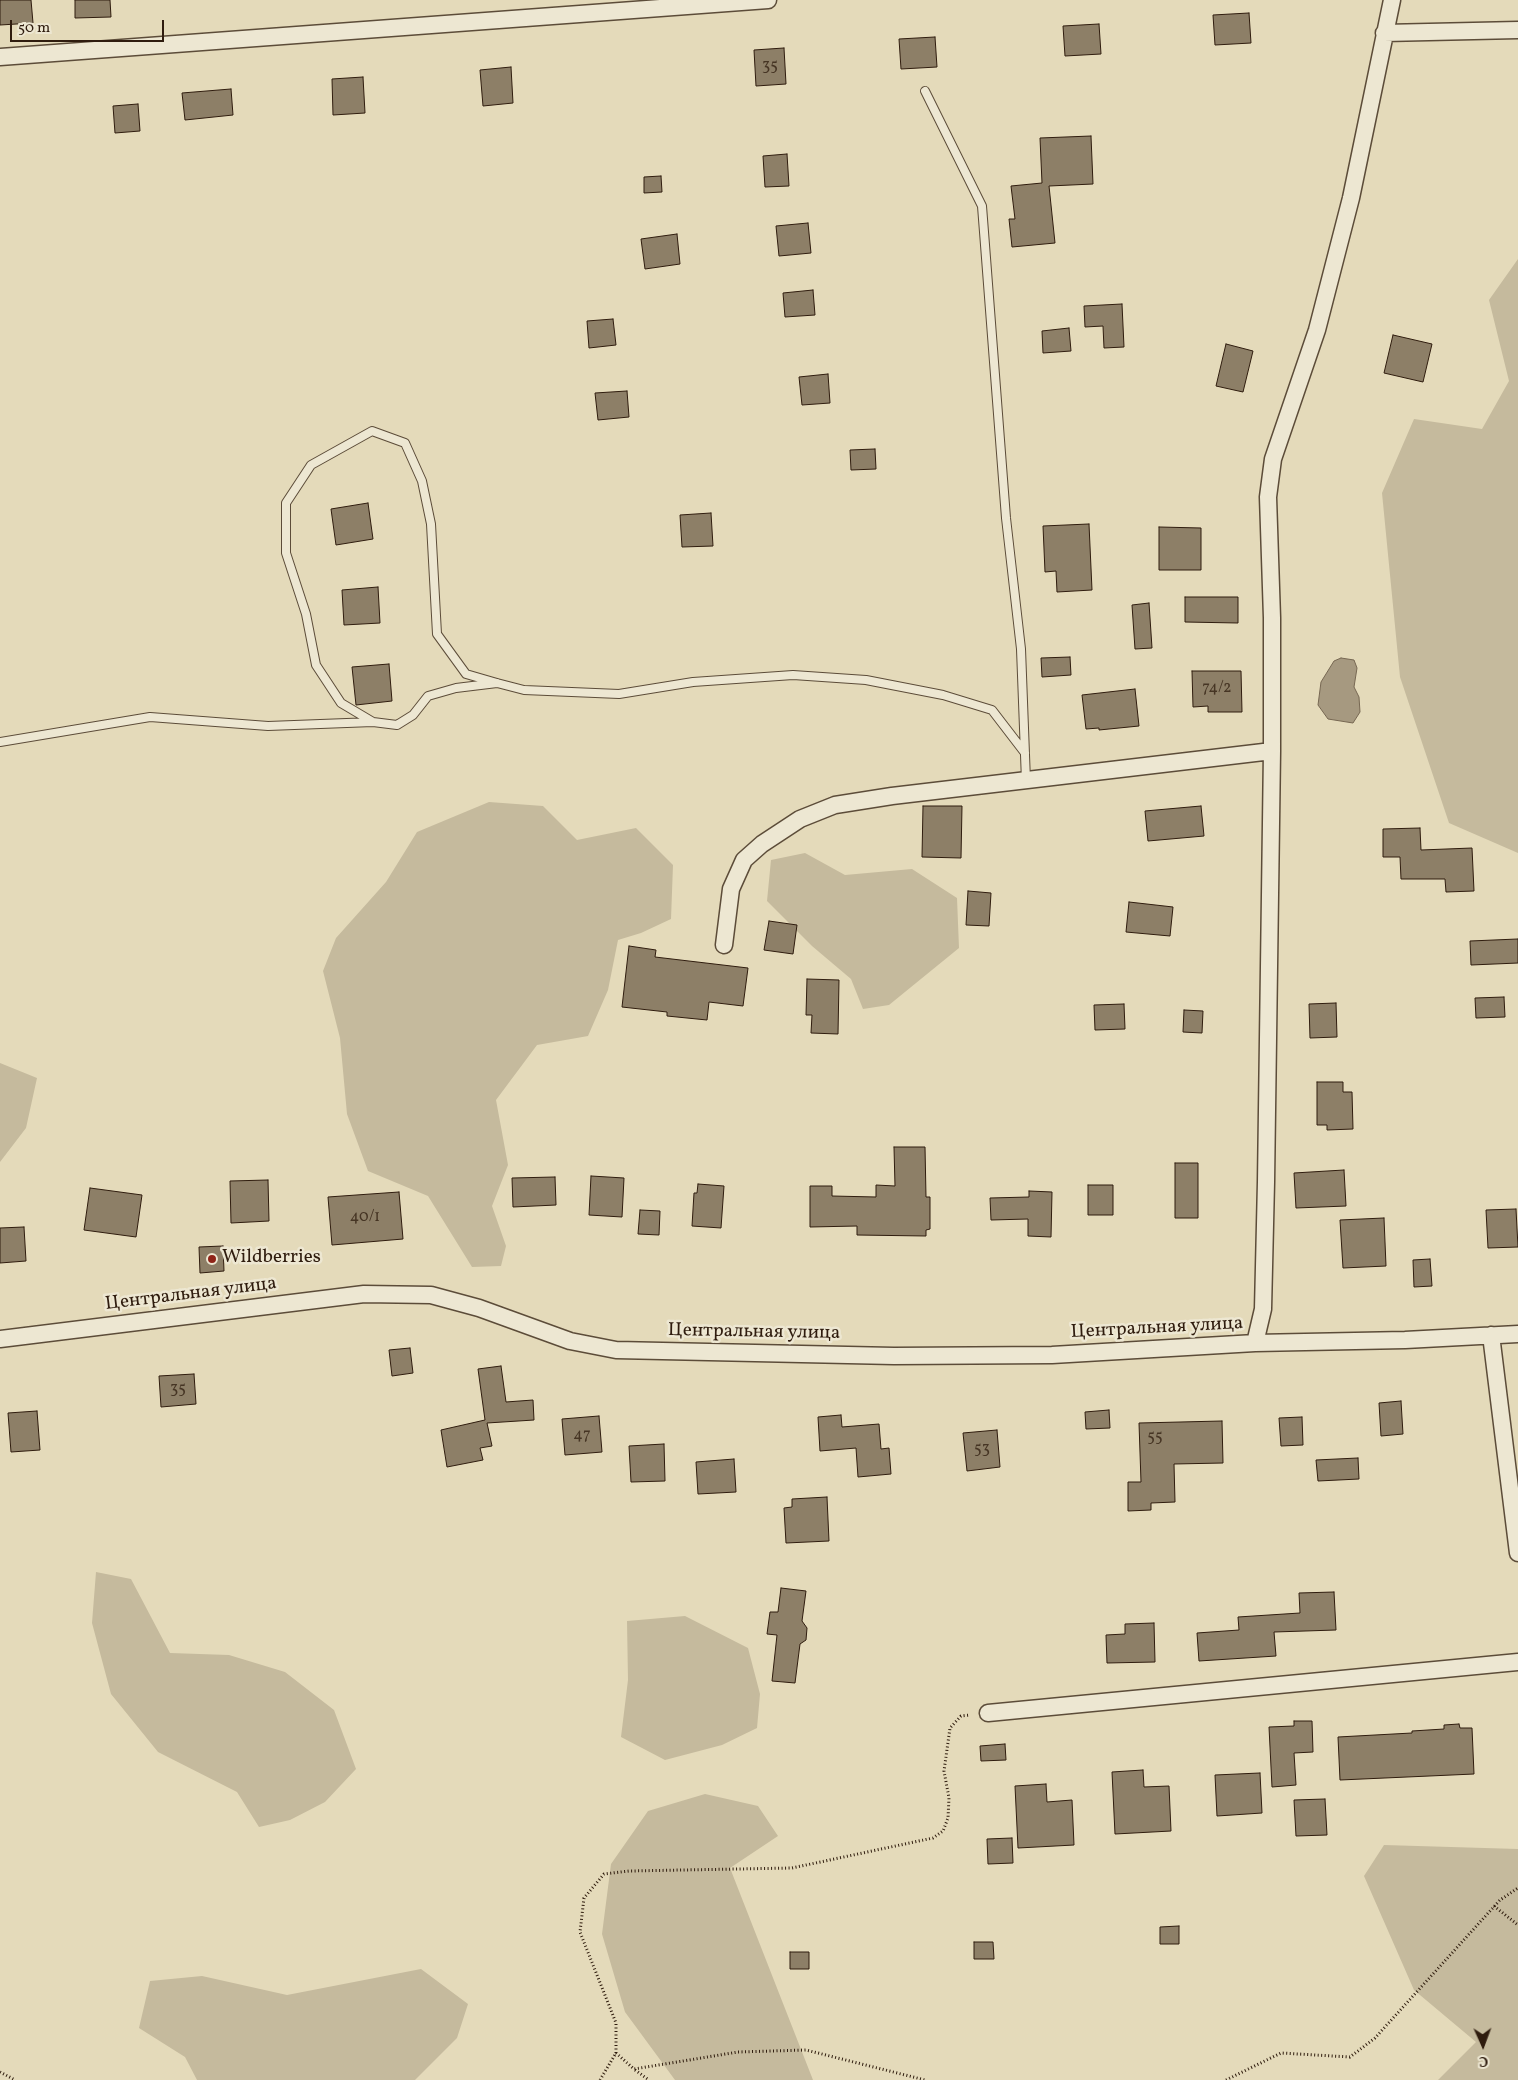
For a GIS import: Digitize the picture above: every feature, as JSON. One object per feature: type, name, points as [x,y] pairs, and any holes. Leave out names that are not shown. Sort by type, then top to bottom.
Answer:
[{"type":"street","points":[[0,57],[716,2],[768,0]]},
{"type":"street","points":[[1255,1343],[1263,1309],[1266,1182],[1272,751],[1272,618],[1268,496],[1272,458],[1317,330],[1351,198],[1392,0]]},
{"type":"street","points":[[1384,34],[1518,30]]},
{"type":"street","points":[[724,944],[731,889],[744,860],[762,844],[800,819],[835,804],[1272,751]]},
{"type":"street","name":"Центральная улица","points":[[0,1338],[364,1294],[431,1296],[479,1308],[570,1342],[616,1350],[894,1356],[1052,1355],[1255,1343],[1518,1334]]},
{"type":"street","points":[[1491,1336],[1518,1553]]},
{"type":"street","points":[[988,1713],[1518,1662]]},
{"type":"lane","points":[[925,91],[982,206],[1006,518],[1021,649],[1026,781]]},
{"type":"lane","points":[[373,722],[341,703],[316,665],[306,614],[286,553],[286,503],[311,465],[372,431],[405,444],[422,481],[432,524],[437,634],[466,674],[524,690],[619,694],[693,682],[793,675],[866,680],[943,695],[992,710],[1024,752]]},
{"type":"lane","points":[[0,742],[150,717],[268,726],[373,722],[397,725],[413,715],[428,696],[456,688],[498,683]]},
{"type":"path","points":[[600,2080],[616,2053],[616,2023],[580,1932],[584,1898],[604,1874],[629,1871],[792,1868],[932,1838],[943,1831],[948,1818],[949,1798],[944,1771],[950,1728],[961,1716],[988,1713]]},
{"type":"path","points":[[1226,2080],[1281,2053],[1350,2057],[1375,2038],[1494,1906],[1518,1888]]},
{"type":"path","points":[[1494,1906],[1518,1925]]},
{"type":"path","points":[[634,2070],[738,2052],[806,2050],[925,2080]]},
{"type":"path","points":[[616,2053],[634,2070],[649,2080]]},
{"type":"path","points":[[0,2072],[15,2080]]},
{"type":"shaded area","points":[[1518,259],[1518,853],[1449,823],[1400,677],[1382,493],[1414,419],[1482,429],[1509,381],[1489,300]]},
{"type":"shaded area","points":[[1341,658],[1354,660],[1357,668],[1354,687],[1359,697],[1360,712],[1353,723],[1328,719],[1318,705],[1321,682],[1334,661]]},
{"type":"shaded area","points":[[489,802],[543,806],[577,840],[636,828],[673,865],[671,919],[641,933],[618,940],[608,990],[588,1036],[537,1045],[496,1100],[508,1165],[492,1206],[506,1246],[501,1266],[472,1267],[428,1196],[368,1171],[347,1114],[340,1038],[323,971],[336,938],[386,882],[417,832]]},
{"type":"shaded area","points":[[805,853],[845,875],[912,869],[957,898],[959,948],[889,1005],[863,1009],[851,979],[812,946],[767,901],[771,860]]},
{"type":"shaded area","points":[[0,1063],[37,1078],[26,1128],[0,1162]]},
{"type":"shaded area","points":[[96,1572],[131,1579],[170,1653],[229,1655],[285,1672],[334,1710],[356,1769],[325,1802],[290,1820],[259,1827],[237,1792],[158,1752],[111,1694],[92,1623]]},
{"type":"shaded area","points":[[685,1616],[748,1648],[760,1694],[757,1728],[722,1745],[665,1760],[621,1737],[628,1680],[627,1621]]},
{"type":"shaded area","points":[[705,1794],[758,1806],[778,1836],[730,1868],[813,2080],[675,2080],[625,2012],[602,1934],[611,1864],[648,1811]]},
{"type":"shaded area","points":[[1384,1845],[1518,1849],[1518,2080],[1438,2080],[1476,2042],[1414,1990],[1364,1876]]},
{"type":"shaded area","points":[[421,1969],[468,2004],[457,2038],[415,2080],[197,2080],[185,2057],[139,2028],[150,1981],[202,1976],[287,1995]]},
{"type":"building","points":[[0,0],[31,0],[33,23],[0,25]]},
{"type":"building","points":[[75,0],[110,0],[111,17],[75,18]]},
{"type":"building","points":[[1249,13],[1251,43],[1215,45],[1213,15]]},
{"type":"building","points":[[1099,24],[1101,54],[1065,56],[1063,26]]},
{"type":"building","points":[[935,37],[937,67],[901,69],[899,39]]},
{"type":"building","points":[[784,48],[786,84],[756,86],[754,50]]},
{"type":"building","points":[[511,67],[513,103],[483,106],[480,70]]},
{"type":"building","points":[[363,77],[365,113],[333,115],[332,79]]},
{"type":"building","points":[[231,89],[233,115],[185,120],[182,93]]},
{"type":"building","points":[[138,104],[140,131],[115,133],[113,106]]},
{"type":"building","points":[[1091,136],[1093,184],[1049,186],[1055,243],[1012,247],[1009,219],[1015,219],[1011,186],[1042,183],[1040,138]]},
{"type":"building","points":[[787,154],[789,186],[765,187],[763,156]]},
{"type":"building","points":[[661,176],[662,192],[644,193],[644,177]]},
{"type":"building","points":[[808,223],[811,253],[779,256],[776,226]]},
{"type":"building","points":[[677,234],[680,264],[645,269],[641,239]]},
{"type":"building","points":[[813,290],[815,315],[785,317],[783,293]]},
{"type":"building","points":[[1122,304],[1124,347],[1104,348],[1103,326],[1085,327],[1084,306]]},
{"type":"building","points":[[613,319],[616,345],[589,348],[587,321]]},
{"type":"building","points":[[1069,328],[1071,351],[1043,353],[1042,331]]},
{"type":"building","points":[[1393,335],[1432,344],[1423,382],[1384,373]]},
{"type":"building","points":[[1226,344],[1253,351],[1243,392],[1216,386]]},
{"type":"building","points":[[828,374],[830,403],[802,405],[799,377]]},
{"type":"building","points":[[627,391],[629,417],[598,420],[595,393]]},
{"type":"building","points":[[875,449],[876,469],[851,470],[850,450]]},
{"type":"building","points":[[368,503],[373,539],[336,545],[331,509]]},
{"type":"building","points":[[711,513],[713,546],[682,547],[680,515]]},
{"type":"building","points":[[1089,524],[1092,590],[1057,592],[1056,571],[1045,572],[1043,526]]},
{"type":"building","points":[[1159,527],[1201,528],[1201,570],[1159,570]]},
{"type":"building","points":[[378,587],[380,623],[344,625],[342,590]]},
{"type":"building","points":[[1185,597],[1238,597],[1238,623],[1185,622]]},
{"type":"building","points":[[1149,603],[1152,648],[1135,649],[1132,605]]},
{"type":"building","points":[[1070,657],[1071,675],[1042,677],[1041,658]]},
{"type":"building","points":[[389,664],[392,701],[356,705],[352,667]]},
{"type":"building","points":[[1192,671],[1241,671],[1242,712],[1208,712],[1208,706],[1193,707]]},
{"type":"building","points":[[1135,689],[1139,726],[1099,730],[1099,728],[1086,729],[1082,695]]},
{"type":"building","points":[[923,806],[962,806],[961,858],[922,857]]},
{"type":"building","points":[[1201,806],[1204,836],[1148,841],[1145,811]]},
{"type":"building","points":[[1420,828],[1421,850],[1472,848],[1474,891],[1446,892],[1445,879],[1401,879],[1400,857],[1383,857],[1383,829]]},
{"type":"building","points":[[968,891],[991,893],[989,926],[966,925]]},
{"type":"building","points":[[1129,902],[1173,907],[1170,936],[1126,932]]},
{"type":"building","points":[[769,921],[797,925],[793,954],[764,950]]},
{"type":"building","points":[[1518,939],[1518,963],[1471,965],[1470,941]]},
{"type":"building","points":[[629,946],[656,950],[655,957],[748,968],[743,1006],[709,1002],[707,1020],[667,1016],[667,1012],[622,1007]]},
{"type":"building","points":[[807,979],[839,980],[838,1034],[811,1033],[812,1015],[806,1015]]},
{"type":"building","points":[[1504,997],[1505,1017],[1476,1018],[1475,998]]},
{"type":"building","points":[[1336,1003],[1337,1037],[1310,1038],[1309,1004]]},
{"type":"building","points":[[1124,1004],[1125,1029],[1095,1030],[1094,1005]]},
{"type":"building","points":[[1184,1010],[1203,1011],[1202,1033],[1183,1032]]},
{"type":"building","points":[[1317,1082],[1343,1082],[1343,1092],[1352,1092],[1353,1129],[1327,1130],[1327,1125],[1317,1125]]},
{"type":"building","points":[[894,1147],[925,1147],[926,1197],[930,1197],[930,1229],[926,1230],[926,1236],[857,1235],[857,1226],[810,1227],[810,1186],[832,1186],[832,1196],[876,1197],[876,1185],[895,1186]]},
{"type":"building","points":[[1175,1163],[1198,1163],[1198,1218],[1175,1218]]},
{"type":"building","points":[[1344,1170],[1346,1206],[1296,1208],[1294,1173]]},
{"type":"building","points":[[591,1176],[624,1178],[622,1217],[589,1215]]},
{"type":"building","points":[[555,1177],[556,1205],[513,1207],[512,1178]]},
{"type":"building","points":[[268,1180],[269,1221],[231,1223],[230,1181]]},
{"type":"building","points":[[698,1184],[724,1186],[721,1228],[692,1226],[694,1193],[697,1193]]},
{"type":"building","points":[[1088,1185],[1113,1185],[1113,1215],[1088,1215]]},
{"type":"building","points":[[90,1188],[142,1195],[136,1237],[84,1230]]},
{"type":"building","points":[[1029,1191],[1052,1192],[1051,1237],[1028,1236],[1028,1219],[991,1220],[990,1198],[1029,1197]]},
{"type":"building","points":[[399,1192],[403,1239],[332,1245],[328,1197]]},
{"type":"building","points":[[1516,1209],[1518,1247],[1488,1248],[1486,1210]]},
{"type":"building","points":[[640,1210],[660,1211],[659,1235],[638,1234]]},
{"type":"building","points":[[1384,1218],[1386,1266],[1343,1268],[1340,1220]]},
{"type":"building","points":[[24,1227],[26,1261],[0,1263],[0,1228]]},
{"type":"building","name":"Wildberries","points":[[223,1246],[224,1271],[200,1273],[199,1247]]},
{"type":"building","points":[[1430,1259],[1432,1286],[1414,1287],[1413,1260]]},
{"type":"building","points":[[410,1348],[413,1373],[392,1376],[389,1350]]},
{"type":"building","points":[[501,1366],[506,1402],[533,1400],[534,1420],[487,1423],[492,1446],[480,1448],[483,1460],[447,1467],[441,1430],[485,1420],[478,1369]]},
{"type":"building","points":[[194,1374],[196,1404],[161,1407],[159,1376]]},
{"type":"building","points":[[1401,1401],[1403,1434],[1381,1436],[1379,1403]]},
{"type":"building","points":[[1109,1410],[1110,1428],[1086,1429],[1085,1412]]},
{"type":"building","points":[[37,1411],[40,1450],[11,1452],[8,1413]]},
{"type":"building","points":[[841,1415],[842,1427],[879,1424],[881,1449],[889,1448],[891,1474],[858,1477],[856,1448],[820,1451],[818,1417]]},
{"type":"building","points":[[599,1416],[602,1452],[565,1455],[562,1419]]},
{"type":"building","points":[[1302,1417],[1303,1445],[1281,1446],[1279,1418]]},
{"type":"building","points":[[1222,1421],[1223,1463],[1174,1464],[1175,1502],[1151,1503],[1151,1510],[1128,1511],[1128,1482],[1141,1482],[1139,1423]]},
{"type":"building","points":[[997,1430],[1000,1467],[967,1471],[963,1433]]},
{"type":"building","points":[[664,1444],[665,1481],[631,1482],[629,1446]]},
{"type":"building","points":[[1358,1458],[1359,1479],[1318,1481],[1316,1460]]},
{"type":"building","points":[[734,1459],[736,1492],[698,1494],[696,1462]]},
{"type":"building","points":[[827,1497],[829,1541],[786,1543],[784,1508],[792,1507],[792,1499]]},
{"type":"building","points":[[781,1588],[806,1591],[802,1621],[807,1628],[806,1640],[800,1644],[795,1683],[772,1681],[777,1635],[767,1634],[770,1612],[778,1612]]},
{"type":"building","points":[[1334,1592],[1336,1630],[1274,1632],[1276,1656],[1199,1661],[1197,1633],[1239,1630],[1238,1617],[1300,1613],[1299,1593]]},
{"type":"building","points":[[1154,1623],[1155,1662],[1107,1663],[1106,1635],[1125,1634],[1125,1624]]},
{"type":"building","points":[[1294,1721],[1312,1721],[1313,1752],[1294,1753],[1296,1785],[1272,1787],[1269,1727],[1294,1726]]},
{"type":"building","points":[[1459,1724],[1460,1728],[1472,1728],[1474,1774],[1340,1780],[1338,1737],[1412,1733],[1412,1731],[1444,1729],[1444,1725]]},
{"type":"building","points":[[1005,1744],[1006,1760],[981,1761],[980,1746]]},
{"type":"building","points":[[1143,1770],[1144,1787],[1169,1786],[1171,1831],[1115,1834],[1112,1772]]},
{"type":"building","points":[[1260,1773],[1262,1813],[1217,1816],[1215,1775]]},
{"type":"building","points":[[1046,1784],[1047,1802],[1072,1800],[1074,1845],[1018,1848],[1015,1786]]},
{"type":"building","points":[[1325,1799],[1327,1835],[1296,1836],[1294,1800]]},
{"type":"building","points":[[1012,1838],[1013,1863],[988,1864],[987,1839]]},
{"type":"building","points":[[1179,1926],[1179,1944],[1160,1944],[1160,1927]]},
{"type":"building","points":[[974,1942],[993,1942],[994,1959],[974,1959]]},
{"type":"building","points":[[790,1952],[809,1952],[809,1969],[790,1969]]},
{"type":"place","name":"Wildberries","points":[[212,1259]]}]
